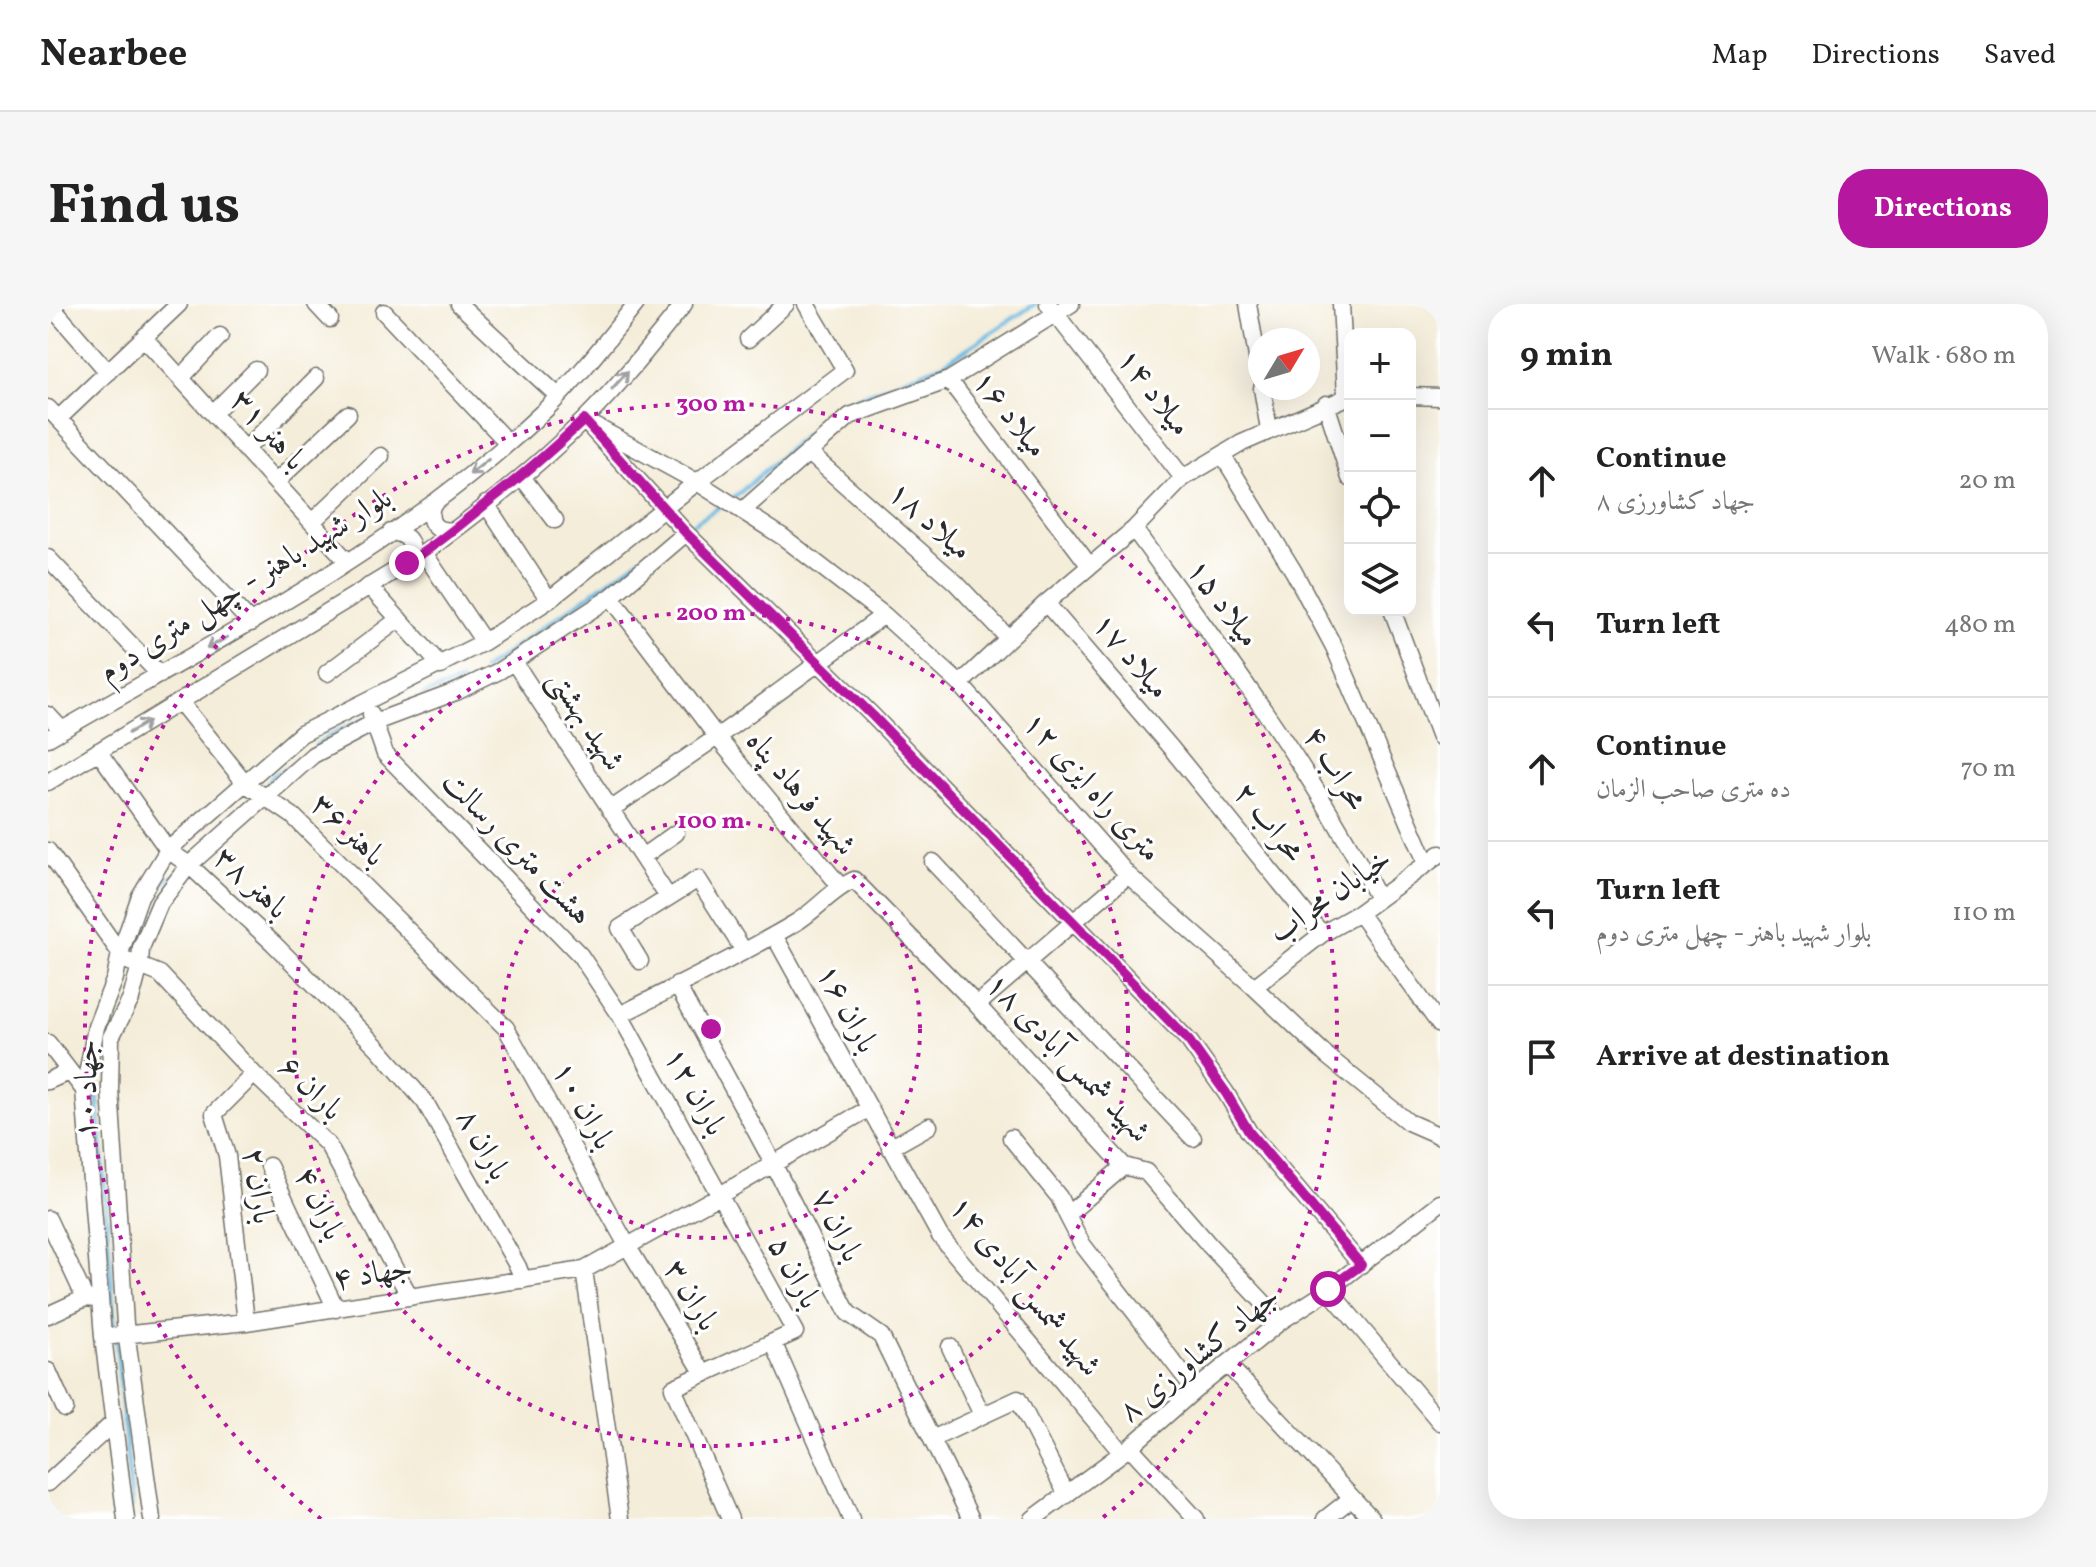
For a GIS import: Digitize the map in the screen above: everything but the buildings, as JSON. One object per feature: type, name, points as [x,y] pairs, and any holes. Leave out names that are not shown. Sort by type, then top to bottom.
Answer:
[{"type":"street","points":[[49,304],[108,372]]},
{"type":"street","points":[[179,304],[108,372],[53,414],[251,623]]},
{"type":"street","points":[[316,304],[330,319]]},
{"type":"street","points":[[459,304],[558,396]]},
{"type":"street","name":"بلوار شهید باهنر - چهل متری دوم","points":[[55,734],[251,623],[348,562],[433,503],[508,443],[558,396],[636,304]]},
{"type":"street","name":"بلوار شهید باهنر - چهل متری دوم","points":[[48,782],[424,553],[522,477],[584,420],[684,304]]},
{"type":"street","points":[[748,339],[786,304]]},
{"type":"street","points":[[93,1299],[84,1090],[96,1027],[115,978],[130,960],[140,896],[168,850],[301,734],[441,666],[549,600],[845,370],[806,304]]},
{"type":"street","points":[[1248,304],[1252,328]]},
{"type":"street","points":[[1341,304],[1344,343]]},
{"type":"street","points":[[949,380],[1059,307]]},
{"type":"street","name":"میلاد ۱۴","points":[[1059,307],[1183,478]]},
{"type":"street","points":[[384,312],[508,443]]},
{"type":"street","points":[[181,378],[220,336]]},
{"type":"street","name":"با هنر ۳۱","points":[[144,338],[348,562]]},
{"type":"street","points":[[213,413],[256,370]]},
{"type":"street","points":[[246,449],[316,378]]},
{"type":"street","name":"میلاد ۱۶","points":[[738,509],[850,416],[949,380],[1089,565]]},
{"type":"street","points":[[1416,396],[1440,397]]},
{"type":"street","points":[[960,684],[1046,603],[1134,529],[1183,478],[1242,443],[1344,397]]},
{"type":"street","points":[[1264,400],[1269,430]]},
{"type":"street","points":[[1326,404],[1348,472]]},
{"type":"street","points":[[276,482],[348,414]]},
{"type":"street","points":[[584,420],[686,533],[820,663],[1189,1041],[1249,1132],[1361,1265]]},
{"type":"street","name":"۱۲ متری راه ایزی","points":[[584,420],[697,482],[783,537],[884,615],[960,684],[1128,875],[1327,1056],[1408,1122],[1440,1136]]},
{"type":"street","name":"میلاد ۱۸","points":[[808,452],[956,583],[1008,638]]},
{"type":"street","points":[[312,522],[381,456]]},
{"type":"street","points":[[1223,456],[1294,572],[1334,647],[1434,859]]},
{"type":"street","points":[[522,477],[555,520]]},
{"type":"street","points":[[433,503],[429,515],[433,526],[443,532],[454,530]]},
{"type":"street","points":[[486,504],[549,600]]},
{"type":"street","name":"میلاد ۱۵","points":[[1134,529],[1265,711]]},
{"type":"street","points":[[391,532],[403,533],[411,541],[413,553],[407,563]]},
{"type":"street","name":"جهاد ۱۰","points":[[152,1519],[115,1336],[110,1089],[111,1037],[131,999],[130,960],[141,948],[160,903],[189,865],[313,755],[375,722],[458,691],[514,662],[611,597],[686,533]]},
{"type":"street","points":[[424,553],[484,642]]},
{"type":"street","points":[[48,558],[160,675]]},
{"type":"street","points":[[369,586],[441,666]]},
{"type":"street","name":"شهید فرهاد پناه","points":[[611,597],[717,737],[840,886]]},
{"type":"street","name":"میلاد ۱۷","points":[[1046,603],[1171,748]]},
{"type":"street","points":[[610,810],[717,737],[884,615]]},
{"type":"street","points":[[1394,616],[1440,737]]},
{"type":"street","points":[[327,673],[399,619]]},
{"type":"street","name":"شهید بهشتی","points":[[514,662],[668,897]]},
{"type":"street","name":"هشت متری رسالت","points":[[365,701],[385,754],[580,955],[620,1015]]},
{"type":"street","name":"باهنر ۳۶","points":[[181,703],[246,784],[293,816],[478,998]]},
{"type":"street","name":"محراب ۴","points":[[1265,711],[1360,864],[1378,899]]},
{"type":"street","points":[[48,715],[55,734]]},
{"type":"street","name":"محراب ۲","points":[[1171,748],[1322,934]]},
{"type":"street","name":"باهنر ۳۸","points":[[98,751],[168,850],[189,865],[273,943],[378,1048]]},
{"type":"street","points":[[642,857],[676,833]]},
{"type":"street","points":[[48,851],[130,960]]},
{"type":"street","name":"خیابان محراب","points":[[1254,987],[1322,934],[1359,913],[1434,859]]},
{"type":"street","name":"شهید شمس آبادی ۱۸","points":[[933,862],[1193,1138]]},
{"type":"street","points":[[977,1005],[1128,875]]},
{"type":"street","points":[[640,961],[620,928],[698,879],[744,951]]},
{"type":"street","name":"شهید شمس آبادی ۱۸","points":[[840,886],[854,880],[977,1005],[1124,1166],[1146,1172],[1281,1321]]},
{"type":"street","points":[[620,1015],[812,913],[840,886]]},
{"type":"street","points":[[1359,913],[1440,1025]]},
{"type":"street","name":"باران ۱۶","points":[[774,935],[868,1109]]},
{"type":"street","name":"باران ۶","points":[[130,960],[160,974],[254,1074],[328,1145],[410,1297]]},
{"type":"street","name":"باران ۷","points":[[677,985],[774,1165],[848,1313],[881,1336],[932,1439]]},
{"type":"street","name":"باران ۱۰","points":[[478,998],[506,1028],[628,1247]]},
{"type":"street","name":"باران ۱۲","points":[[620,1015],[720,1195]]},
{"type":"street","points":[[48,1043],[84,1090]]},
{"type":"street","name":"باران ۸","points":[[378,1048],[425,1102],[523,1280]]},
{"type":"street","points":[[48,1081],[68,1072]]},
{"type":"street","name":"باران ۲","points":[[246,1322],[227,1156],[214,1114],[254,1074]]},
{"type":"street","name":"شهید شمس آبادی ۱۴","points":[[868,1109],[940,1236],[1126,1450],[1196,1519]]},
{"type":"street","name":"جهاد ۴","points":[[115,1336],[246,1322],[584,1270],[868,1109]]},
{"type":"street","points":[[890,1148],[929,1126]]},
{"type":"street","points":[[1011,1138],[1059,1197],[1082,1244],[1195,1390]]},
{"type":"street","name":"باران ۴","points":[[269,1166],[336,1309]]},
{"type":"street","points":[[1067,1215],[1124,1166]]},
{"type":"street","name":"باران ۵","points":[[720,1195],[795,1332],[673,1388],[730,1519]]},
{"type":"street","name":"جهاد کشاورزی ۸","points":[[1034,1519],[1126,1450],[1281,1321],[1437,1212]]},
{"type":"street","points":[[48,1219],[115,1336],[114,1422],[126,1519]]},
{"type":"street","name":"باران ۳","points":[[628,1247],[704,1374]]},
{"type":"street","points":[[584,1270],[620,1519]]},
{"type":"street","points":[[1328,1289],[1440,1422]]},
{"type":"street","points":[[48,1315],[93,1299]]},
{"type":"street","points":[[773,1342],[851,1519]]},
{"type":"street","points":[[950,1347],[982,1415]]},
{"type":"street","points":[[1228,1365],[1372,1519]]},
{"type":"street","points":[[48,1371],[65,1409]]},
{"type":"street","points":[[971,1519],[932,1439],[1018,1399],[1067,1495]]},
{"type":"street","points":[[48,1483],[114,1422]]},
{"type":"street","points":[[1325,1519],[1352,1498]]},
{"type":"waterway","points":[[734,498],[794,444],[854,399],[945,363],[1035,304]]},
{"type":"waterway","points":[[686,528],[722,505]]},
{"type":"waterway","points":[[483,670],[675,534]]},
{"type":"waterway","points":[[424,695],[461,681]]},
{"type":"waterway","points":[[316,745],[329,735],[368,717]]},
{"type":"waterway","points":[[265,788],[273,776],[287,768]]},
{"type":"waterway","points":[[153,900],[160,887],[172,876]]},
{"type":"waterway","points":[[129,959],[149,908]]},
{"type":"waterway","points":[[115,1332],[96,1076],[103,1030],[125,991],[128,968]]},
{"type":"waterway","points":[[116,1340],[132,1507]]},
{"type":"route","points":[[407,563],[461,527],[584,420],[686,533],[873,716],[1189,1041],[1249,1132],[1361,1265],[1328,1289]]}]
